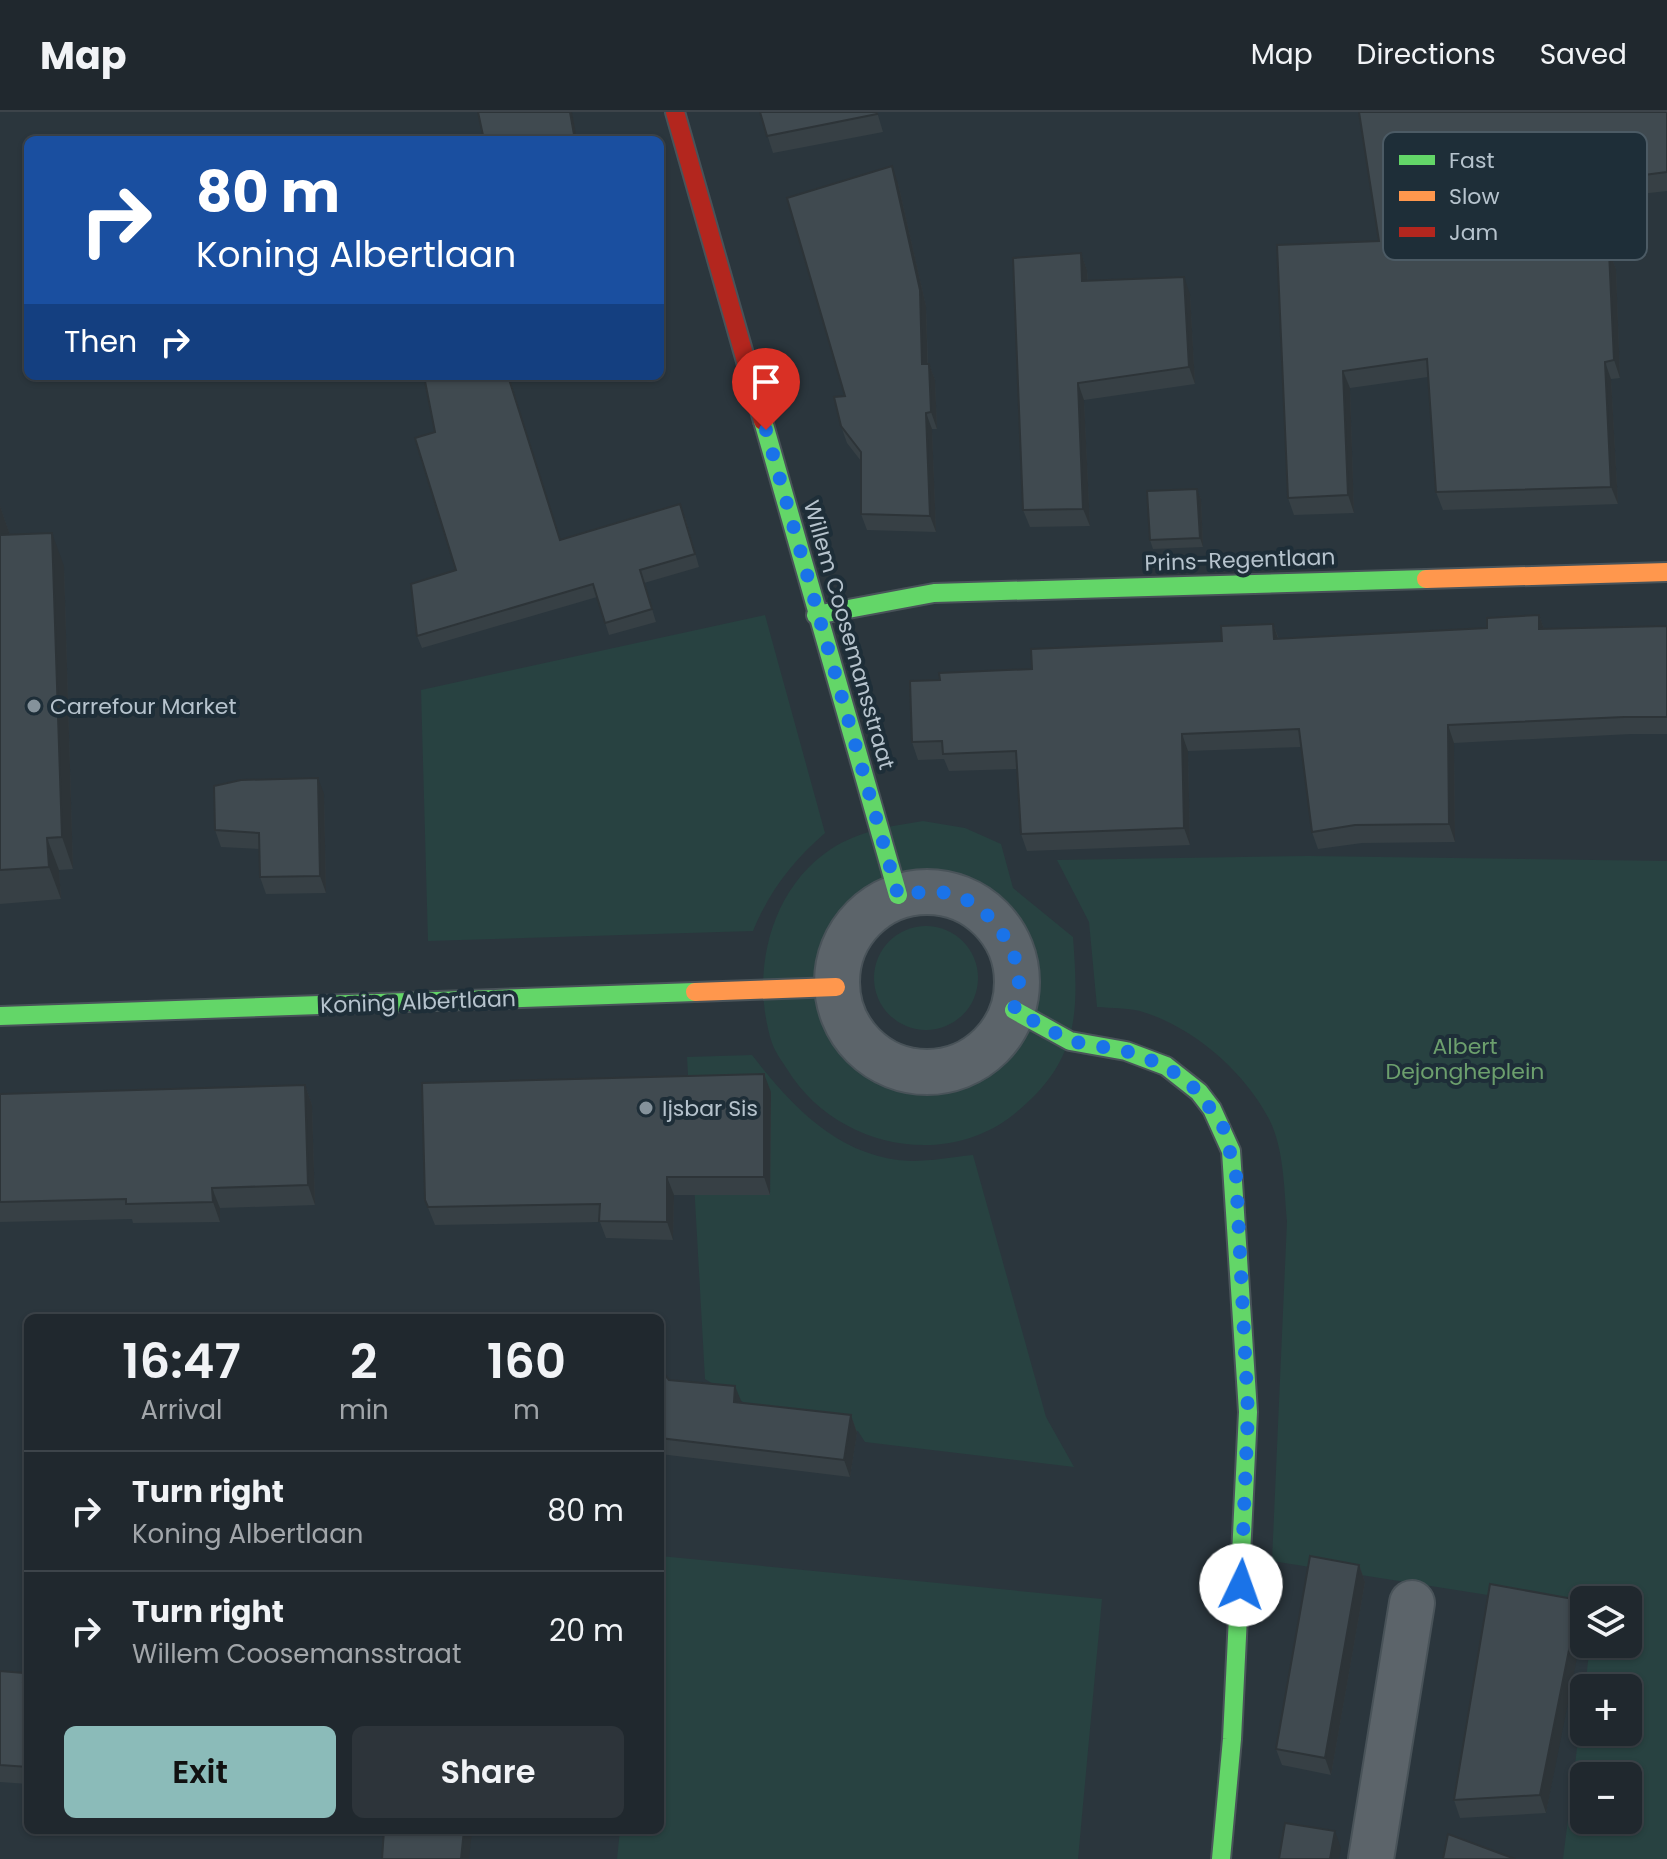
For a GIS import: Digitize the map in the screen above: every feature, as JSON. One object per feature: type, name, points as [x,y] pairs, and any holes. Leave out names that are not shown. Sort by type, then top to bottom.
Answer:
[{"type":"street","name":"Willem Coosemansstraat","points":[[675,112],[898,895]]},
{"type":"street","name":"Prins-Regentlaan","points":[[816,615],[934,593],[1667,572]]},
{"type":"street","points":[[930,890],[964,898],[983,912],[1011,946],[1019,978],[1014,1010],[997,1041],[976,1059],[938,1072],[898,1069],[867,1050],[847,1025],[836,987],[840,952],[861,918],[898,895],[930,890]]},
{"type":"street","name":"Koning Albertlaan","points":[[0,1016],[836,987]]},
{"type":"street","points":[[1014,1010],[1070,1041],[1126,1051],[1166,1066],[1199,1092],[1212,1109],[1231,1151],[1248,1412],[1232,1739],[1221,1859]]},
{"type":"street","points":[[1371,1859],[1412,1603]]},
{"type":"green space","points":[[765,615],[825,833],[783,878],[753,931],[428,941],[421,690]]},
{"type":"green space","points":[[923,821],[965,828],[1001,844],[1013,888],[1073,937],[1075,991],[1070,1036],[1063,1056],[1035,1095],[1013,1115],[985,1132],[954,1142],[922,1145],[891,1142],[860,1132],[832,1116],[807,1095],[773,1046],[763,990],[770,936],[779,910],[810,866],[831,849],[853,838]],"holes":[[[930,890],[965,898],[996,927],[1012,954],[1018,982],[1017,996],[1007,1024],[995,1044],[985,1053],[954,1067],[913,1072],[880,1059],[854,1034],[840,1002],[838,966],[851,933],[881,906]]]},
{"type":"green space","name":"Albert Dejongheplein","points":[[1308,856],[1667,861],[1667,1859],[1563,1859],[1570,1804],[1570,1834],[1642,1834],[1642,1762],[1575,1762],[1577,1746],[1642,1746],[1642,1674],[1587,1674],[1588,1658],[1642,1658],[1642,1586],[1570,1586],[1570,1608],[1272,1561],[1287,1221],[1278,1143],[1269,1119],[1246,1084],[1197,1039],[1179,1027],[1140,1011],[1097,1007],[1089,922],[1057,860]]},
{"type":"green space","points":[[926,926],[946,930],[963,941],[974,958],[978,978],[974,998],[963,1015],[946,1026],[926,1030],[906,1026],[889,1015],[878,998],[874,978],[878,958],[889,941],[906,930]]},
{"type":"green space","points":[[752,1055],[801,1111],[820,1127],[863,1151],[912,1161],[973,1155],[1046,1417],[1074,1467],[865,1442],[858,1431],[741,1418],[743,1402],[705,1379],[687,1057]]},
{"type":"green space","points":[[664,1556],[1102,1599],[1078,1859],[617,1859],[620,1834],[664,1834]]},
{"type":"building","points":[[478,112],[570,112],[574,136],[483,136]]},
{"type":"building","points":[[760,112],[876,112],[877,114],[767,136]]},
{"type":"building","points":[[1359,112],[1667,112],[1667,172],[1647,175],[1647,132],[1383,132],[1383,260],[1609,260],[1614,360],[1605,362],[1611,487],[1436,492],[1427,359],[1343,371],[1348,495],[1288,498],[1277,245],[1379,241]]},
{"type":"building","points":[[892,166],[920,290],[922,364],[929,364],[931,412],[926,413],[930,516],[861,514],[861,452],[841,426],[834,397],[845,396],[787,198]]},
{"type":"building","points":[[1081,253],[1082,281],[1184,277],[1189,367],[1078,383],[1083,509],[1023,510],[1013,258]]},
{"type":"building","points":[[425,380],[509,380],[560,540],[680,504],[695,554],[640,570],[652,609],[605,623],[593,584],[417,636],[411,584],[456,570],[415,438],[435,432]]},
{"type":"building","points":[[1197,489],[1200,538],[1150,540],[1147,491]]},
{"type":"building","name":"Carrefour Market","points":[[52,533],[62,837],[47,838],[49,867],[0,870],[0,535]]},
{"type":"building","points":[[1539,615],[1539,629],[1667,626],[1667,717],[1448,725],[1449,824],[1355,825],[1312,832],[1299,729],[1182,734],[1184,828],[1021,834],[1016,751],[943,754],[942,741],[912,742],[910,681],[940,680],[939,673],[1032,669],[1031,649],[1222,641],[1221,626],[1273,624],[1274,639],[1487,628],[1487,618]]},
{"type":"building","points":[[318,778],[320,876],[260,877],[259,833],[215,830],[214,786],[241,780]]},
{"type":"building","points":[[764,1074],[764,1177],[667,1177],[667,1222],[599,1221],[600,1204],[428,1207],[425,1200],[422,1083]]},
{"type":"building","points":[[305,1085],[308,1185],[212,1188],[213,1202],[126,1204],[126,1199],[0,1202],[0,1094]]},
{"type":"building","points":[[664,1374],[669,1380],[735,1386],[734,1402],[851,1415],[844,1460],[664,1438]]},
{"type":"building","points":[[1310,1556],[1359,1565],[1325,1758],[1276,1749]]},
{"type":"building","points":[[1490,1584],[1570,1598],[1570,1645],[1540,1795],[1454,1800]]},
{"type":"building","points":[[0,1671],[24,1673],[24,1767],[0,1765]]},
{"type":"building","points":[[1285,1823],[1335,1831],[1330,1859],[1279,1859]]},
{"type":"building","points":[[384,1834],[464,1834],[461,1859],[382,1859]]},
{"type":"building","points":[[1448,1834],[1515,1859],[1443,1859]]},
{"type":"traffic: fast","points":[[763,421],[898,895]]},
{"type":"traffic: fast","points":[[816,615],[934,593],[1426,579]]},
{"type":"traffic: fast","points":[[0,1016],[695,992]]},
{"type":"traffic: fast","points":[[1014,1010],[1070,1041],[1126,1051],[1166,1066],[1199,1092],[1212,1109],[1231,1151],[1248,1412],[1232,1739],[1221,1859]]},
{"type":"traffic: slow","points":[[1426,579],[1667,572]]},
{"type":"traffic: slow","points":[[695,992],[836,987]]},
{"type":"traffic: jam","points":[[675,112],[763,421]]},
{"type":"place","name":"Carrefour Market","points":[[34,706]]},
{"type":"place","name":"Ijsbar Sis","points":[[646,1108]]},
{"type":"route","points":[[766,430],[816,615],[898,895],[930,890],[964,898],[983,912],[1011,946],[1019,978],[1014,1010],[1070,1041],[1126,1051],[1166,1066],[1199,1092],[1224,1129],[1236,1175],[1248,1412],[1241,1585]]}]
